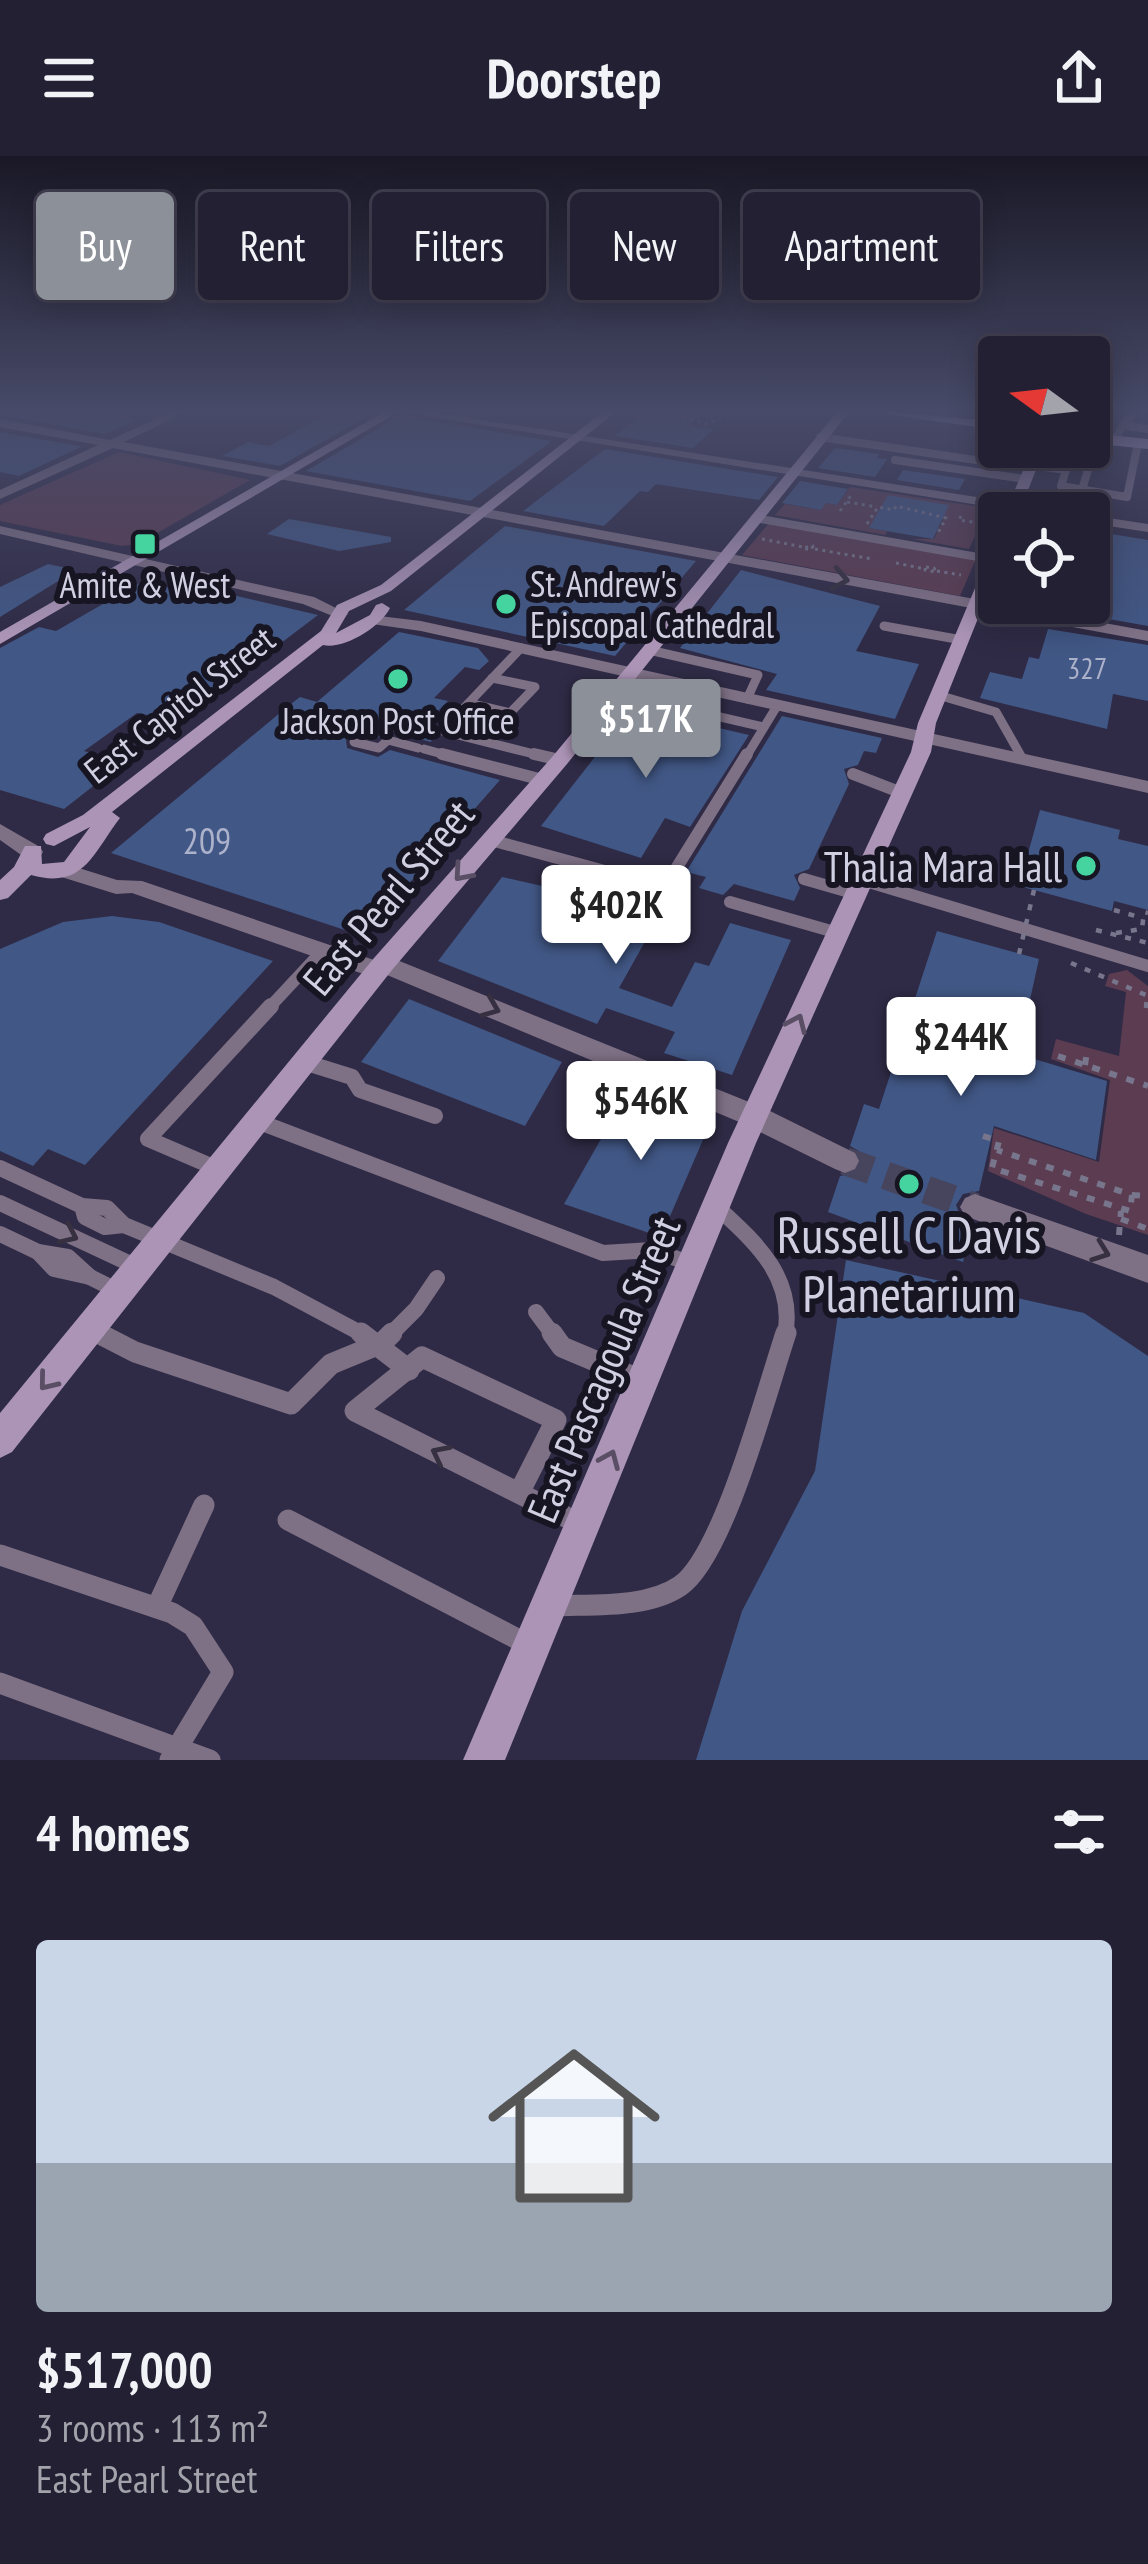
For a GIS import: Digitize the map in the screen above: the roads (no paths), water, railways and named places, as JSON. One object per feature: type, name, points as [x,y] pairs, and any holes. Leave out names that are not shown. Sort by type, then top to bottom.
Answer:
[{"type":"main road","points":[[0,639],[265,486]]},
{"type":"main road","name":"East Capitol Street","points":[[60,871],[76,865],[98,830],[117,813],[338,637],[386,588],[522,486]]},
{"type":"main road","name":"East Pearl Street","points":[[0,1440],[381,967],[560,760],[780,486]]},
{"type":"main road","name":"East Capitol Street","points":[[30,855],[90,819],[325,636],[391,595],[488,513]]},
{"type":"main road","name":"East Pascagoula Street","points":[[484,1760],[754,1116],[902,793],[978,600]]},
{"type":"main road","points":[[54,839],[79,838],[88,849]]},
{"type":"main road","points":[[30,855],[38,871],[60,871]]},
{"type":"main road","points":[[0,893],[19,877],[30,855]]},
{"type":"main road","points":[[0,909],[60,871]]},
{"type":"street","points":[[337,486],[1148,636]]},
{"type":"street","points":[[872,486],[978,504]]},
{"type":"street","points":[[1110,522],[1148,528]]},
{"type":"street","points":[[0,530],[1148,787]]},
{"type":"street","points":[[0,830],[30,855]]},
{"type":"street","points":[[88,849],[97,864],[127,876],[134,886]]},
{"type":"street","points":[[60,871],[134,886],[381,967],[754,1116],[845,1161]]},
{"type":"street","points":[[975,1208],[1148,1269]]},
{"type":"lane","points":[[1061,486],[1127,496],[1130,486]]},
{"type":"lane","points":[[1082,490],[1084,486]]},
{"type":"lane","points":[[755,518],[978,542]]},
{"type":"lane","points":[[884,626],[962,640]]},
{"type":"lane","points":[[521,647],[442,731],[560,760]]},
{"type":"lane","points":[[649,650],[758,675],[747,700]]},
{"type":"lane","points":[[469,703],[510,713],[535,687],[493,678]]},
{"type":"lane","points":[[616,692],[764,727]]},
{"type":"lane","points":[[938,695],[996,712],[1021,757]]},
{"type":"lane","points":[[674,872],[776,706]]},
{"type":"lane","points":[[354,742],[380,748],[388,740],[543,780]]},
{"type":"lane","points":[[853,774],[902,793]]},
{"type":"lane","points":[[491,840],[677,892]]},
{"type":"lane","points":[[804,879],[859,887],[1148,966]]},
{"type":"lane","points":[[730,902],[838,933]]},
{"type":"lane","points":[[218,1169],[148,1139],[322,951]]},
{"type":"lane","points":[[304,1062],[352,1077],[360,1090],[435,1116]]},
{"type":"lane","points":[[257,1121],[603,1252],[652,1250],[692,1264]]},
{"type":"lane","points":[[0,1168],[82,1206],[85,1217],[106,1227],[124,1225],[343,1321],[382,1343],[410,1370]]},
{"type":"lane","points":[[0,1203],[129,1280]]},
{"type":"lane","points":[[548,1606],[634,1600],[680,1586],[714,1543],[787,1330],[782,1288],[766,1252],[716,1206]]},
{"type":"lane","points":[[0,1234],[38,1252],[58,1253],[82,1264],[90,1277],[129,1280]]},
{"type":"lane","points":[[89,1329],[135,1352],[291,1404],[331,1364],[382,1343],[416,1309],[436,1278]]},
{"type":"lane","points":[[536,1312],[562,1348],[643,1382]]},
{"type":"lane","points":[[519,1493],[556,1420],[422,1358],[355,1411],[582,1526]]},
{"type":"lane","points":[[157,1607],[204,1505]]},
{"type":"lane","points":[[288,1520],[532,1647]]},
{"type":"lane","points":[[0,1555],[157,1607],[193,1626],[223,1672],[174,1754]]},
{"type":"lane","points":[[0,1683],[174,1754],[210,1760]]},
{"type":"tunnel","points":[[845,1161],[975,1207]]},
{"type":"place","name":"Amite & West","points":[[145,544]]},
{"type":"place","name":"St. Andrew's Episcopal Cathedral","points":[[506,604]]},
{"type":"place","name":"Jackson Post Office","points":[[398,679]]},
{"type":"place","name":"Thalia Mara Hall","points":[[1086,866]]},
{"type":"place","name":"Russell C Davis Planetarium","points":[[909,1184]]}]
